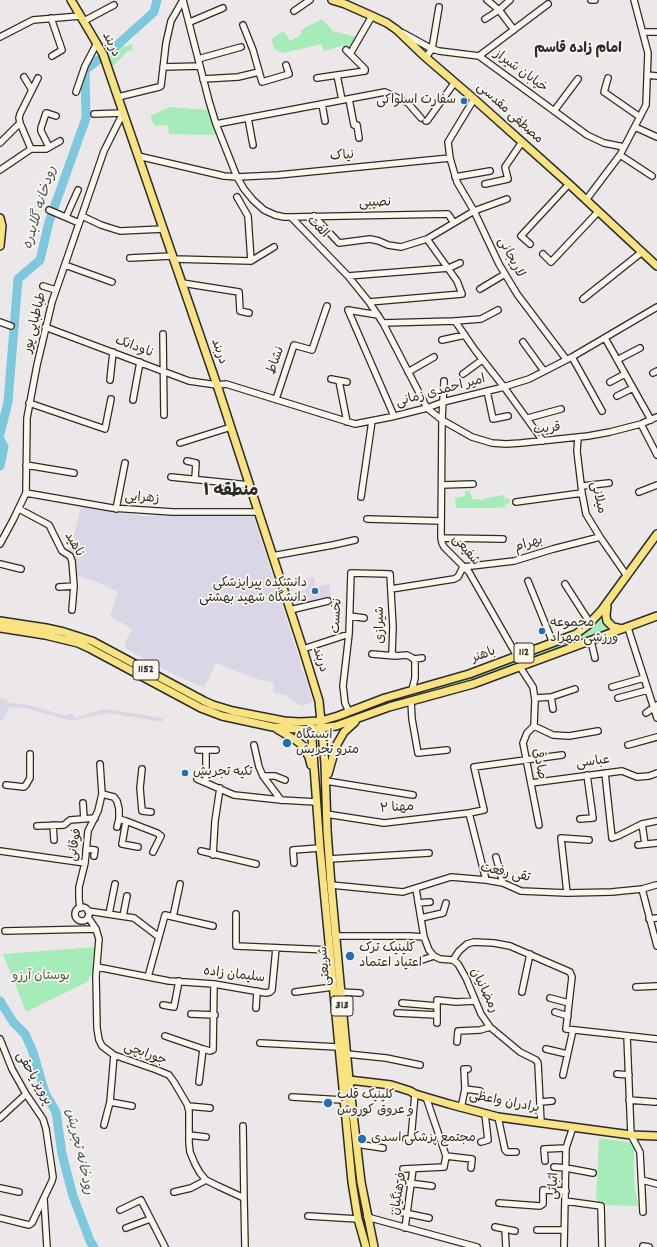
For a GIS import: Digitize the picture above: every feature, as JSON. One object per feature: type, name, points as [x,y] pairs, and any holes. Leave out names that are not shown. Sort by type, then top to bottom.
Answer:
[{"type":"main road","name":"مصطفی مقدسی","points":[[332,0],[372,16],[387,23],[397,30],[569,184],[657,266]]},
{"type":"main road","name":"دربند","points":[[72,1],[103,54],[182,283],[217,385],[303,649],[319,701],[322,729]]},
{"type":"main road","points":[[0,218],[2,226],[0,246]]},
{"type":"main road","name":"باهنر","points":[[321,721],[334,718],[385,698],[453,679],[576,634],[590,623],[612,598],[657,534]]},
{"type":"main road","points":[[612,598],[606,610],[607,621],[613,627],[626,628]]},
{"type":"main road","name":"باهنر","points":[[273,727],[312,730],[336,726],[375,711],[466,686],[657,616]]},
{"type":"main road","name":"1152","points":[[0,620],[46,628],[79,636],[92,641],[213,705],[233,711],[291,722],[321,721]]},
{"type":"main road","name":"1152","points":[[0,628],[45,635],[78,643],[100,653],[201,708],[222,716],[273,727]]},
{"type":"main road","points":[[326,782],[336,746],[348,727],[361,717]]},
{"type":"main road","name":"شریعتی","points":[[311,722],[320,848],[352,1182],[358,1219],[366,1247]]},
{"type":"main road","points":[[273,727],[303,746],[309,757],[314,777]]},
{"type":"main road","name":"شریعتی","points":[[322,729],[329,859],[340,992],[361,1182],[374,1247]]},
{"type":"main road","points":[[314,764],[316,759],[319,758],[323,760],[325,764]]},
{"type":"main road","name":"برادران واعظی","points":[[349,1080],[391,1085],[461,1108],[498,1117],[631,1135],[657,1136]]},
{"type":"street","name":"الفت","points":[[183,0],[216,124],[237,177],[244,189],[264,210],[276,215],[291,217],[348,276],[369,302],[383,323],[427,408]]},
{"type":"street","points":[[118,97],[161,86],[166,43],[171,21],[183,0]]},
{"type":"street","points":[[294,11],[310,0]]},
{"type":"street","points":[[487,0],[498,10],[514,30]]},
{"type":"street","points":[[485,19],[510,0]]},
{"type":"street","points":[[586,200],[620,155],[647,103],[648,53],[634,0]]},
{"type":"street","points":[[479,56],[548,4]]},
{"type":"street","points":[[0,37],[33,20],[51,18],[82,18],[114,6]]},
{"type":"street","points":[[426,57],[432,49],[439,7]]},
{"type":"street","points":[[190,22],[223,8]]},
{"type":"street","points":[[317,78],[365,71],[365,69],[348,52],[372,16]]},
{"type":"street","points":[[51,18],[62,50],[52,56]]},
{"type":"street","points":[[243,25],[253,50],[262,82],[289,74],[286,65]]},
{"type":"street","name":"خیابان شیراز","points":[[397,30],[432,49],[448,53],[479,56],[587,135],[604,143],[624,147]]},
{"type":"street","points":[[643,32],[657,32]]},
{"type":"street","points":[[76,92],[85,66],[97,43]]},
{"type":"street","points":[[198,58],[241,47]]},
{"type":"street","points":[[164,67],[200,66]]},
{"type":"street","points":[[204,79],[238,77],[260,72]]},
{"type":"street","points":[[337,75],[342,100]]},
{"type":"street","points":[[647,75],[657,76]]},
{"type":"street","points":[[24,77],[32,90]]},
{"type":"street","points":[[31,149],[20,124],[19,118],[38,78]]},
{"type":"street","points":[[608,78],[604,92],[640,117]]},
{"type":"street","points":[[554,111],[578,79]]},
{"type":"street","points":[[216,124],[385,92],[408,103],[427,121],[456,82]]},
{"type":"street","points":[[349,99],[354,125],[357,125],[359,138]]},
{"type":"street","name":"لاریجانی","points":[[474,99],[448,142],[450,158],[457,182],[474,211],[499,264],[517,294],[569,358],[602,411]]},
{"type":"street","points":[[322,104],[325,121]]},
{"type":"street","points":[[49,148],[41,129],[46,113],[56,116]]},
{"type":"street","points":[[94,114],[123,113]]},
{"type":"street","name":"طباطبایی پور","points":[[0,544],[26,493],[26,432],[29,403],[45,327],[56,290],[104,151],[123,113]]},
{"type":"street","points":[[248,118],[253,145]]},
{"type":"street","points":[[0,143],[20,124]]},
{"type":"street","points":[[635,127],[657,138]]},
{"type":"street","points":[[0,170],[31,149],[46,149],[60,141]]},
{"type":"street","points":[[485,184],[508,179],[505,167],[522,142]]},
{"type":"street","points":[[620,155],[652,176]]},
{"type":"street","name":"نیاک","points":[[138,156],[224,176],[237,177],[278,175],[450,158]]},
{"type":"street","points":[[455,177],[490,171]]},
{"type":"street","points":[[530,244],[521,236],[569,184]]},
{"type":"street","points":[[66,217],[78,190]]},
{"type":"street","points":[[237,197],[248,216],[251,261]]},
{"type":"street","points":[[314,216],[339,243],[370,239],[388,245],[401,247],[427,239],[474,211],[507,199]]},
{"type":"street","points":[[49,210],[79,223]]},
{"type":"street","points":[[542,254],[551,262],[598,212]]},
{"type":"street","name":"نصیبی","points":[[291,217],[448,214],[454,223]]},
{"type":"street","points":[[82,216],[101,225],[120,231],[163,229]]},
{"type":"street","points":[[369,302],[462,294],[457,281],[449,268],[427,239]]},
{"type":"street","points":[[130,258],[173,257],[251,261],[274,247]]},
{"type":"street","points":[[583,299],[642,252]]},
{"type":"street","points":[[348,276],[449,268],[460,263]]},
{"type":"street","points":[[65,265],[112,282]]},
{"type":"street","points":[[480,289],[505,274]]},
{"type":"street","points":[[182,283],[239,292],[240,311],[249,313]]},
{"type":"street","points":[[43,286],[56,290]]},
{"type":"street","name":"نشاط","points":[[276,399],[294,345],[312,350],[327,306]]},
{"type":"street","name":"امیر احمدی زمانی","points":[[217,385],[226,384],[355,424],[427,408],[443,402],[504,387],[528,379],[569,358],[657,308]]},
{"type":"street","points":[[378,315],[348,310],[394,416]]},
{"type":"street","points":[[383,323],[481,319],[498,310]]},
{"type":"street","points":[[455,321],[482,360],[528,418],[543,441]]},
{"type":"street","points":[[0,322],[11,326]]},
{"type":"street","name":"ناودانک","points":[[45,327],[189,381],[217,385]]},
{"type":"street","points":[[163,334],[164,415]]},
{"type":"street","points":[[442,340],[465,335]]},
{"type":"street","points":[[605,338],[633,388],[654,419]]},
{"type":"street","points":[[523,342],[544,371]]},
{"type":"street","points":[[617,360],[640,348]]},
{"type":"street","points":[[110,380],[113,352]]},
{"type":"street","points":[[408,372],[434,357]]},
{"type":"street","points":[[463,374],[482,360]]},
{"type":"street","points":[[133,400],[140,362]]},
{"type":"street","points":[[610,382],[625,374]]},
{"type":"street","points":[[331,379],[348,382]]},
{"type":"street","points":[[339,381],[347,422]]},
{"type":"street","name":"شفیعی","points":[[444,381],[442,420],[441,538],[444,547],[469,572],[518,656]]},
{"type":"street","points":[[617,396],[633,388]]},
{"type":"street","points":[[487,391],[493,419],[508,416]]},
{"type":"street","points":[[29,403],[105,429],[111,399]]},
{"type":"street","points":[[427,408],[442,420]]},
{"type":"street","points":[[528,418],[561,409]]},
{"type":"street","name":"قریب","points":[[442,420],[472,437],[492,443],[506,444],[578,438],[610,432],[654,419]]},
{"type":"street","points":[[361,498],[372,421]]},
{"type":"street","points":[[641,424],[657,455]]},
{"type":"street","points":[[180,444],[230,427]]},
{"type":"street","name":"میلانی","points":[[578,438],[582,493],[586,514],[627,576]]},
{"type":"street","points":[[188,461],[196,463],[195,479]]},
{"type":"street","points":[[116,509],[125,463]]},
{"type":"street","points":[[26,464],[74,474]]},
{"type":"street","points":[[171,477],[249,485]]},
{"type":"street","points":[[582,486],[609,483]]},
{"type":"street","points":[[442,485],[473,484]]},
{"type":"street","points":[[638,492],[657,485]]},
{"type":"street","name":"زهرایی","points":[[26,493],[116,509],[173,512],[258,512]]},
{"type":"street","points":[[516,502],[582,493]]},
{"type":"street","name":"ناهید","points":[[19,509],[49,524],[62,551],[70,556],[72,561],[74,586],[72,610]]},
{"type":"street","points":[[367,519],[441,520]]},
{"type":"street","name":"بهرام","points":[[463,567],[514,561],[600,537]]},
{"type":"street","points":[[441,538],[503,539]]},
{"type":"street","points":[[272,556],[355,540]]},
{"type":"street","points":[[0,564],[21,569]]},
{"type":"street","points":[[391,589],[454,579],[458,577],[463,567]]},
{"type":"street","name":"نخست","points":[[349,712],[345,703],[343,686],[349,634],[351,573],[390,574],[391,589]]},
{"type":"street","points":[[528,581],[554,643]]},
{"type":"street","points":[[565,584],[590,623]]},
{"type":"street","points":[[59,587],[74,586]]},
{"type":"street","name":"شیرازی","points":[[391,589],[393,627],[392,653],[395,656],[407,655],[414,659],[422,658]]},
{"type":"street","points":[[290,610],[328,601]]},
{"type":"street","points":[[350,616],[364,618]]},
{"type":"street","points":[[626,628],[655,706],[657,718]]},
{"type":"street","points":[[303,649],[349,634]]},
{"type":"street","points":[[591,641],[595,658]]},
{"type":"street","points":[[372,654],[395,656]]},
{"type":"street","points":[[412,690],[415,678],[414,659]]},
{"type":"street","name":"صادقی","points":[[520,667],[532,687],[535,698],[534,726],[524,739],[524,748],[539,825]]},
{"type":"street","points":[[612,686],[644,678]]},
{"type":"street","points":[[535,698],[551,696],[575,689]]},
{"type":"street","points":[[618,698],[648,690]]},
{"type":"street","points":[[551,696],[553,709]]},
{"type":"street","points":[[411,701],[412,719],[418,753],[447,750]]},
{"type":"street","points":[[646,713],[655,706]]},
{"type":"street","points":[[534,726],[553,735],[569,736],[598,731]]},
{"type":"street","points":[[628,745],[657,737]]},
{"type":"street","points":[[254,744],[259,767],[263,776],[281,800]]},
{"type":"street","points":[[198,750],[216,750]]},
{"type":"street","points":[[206,750],[206,782]]},
{"type":"street","points":[[6,786],[24,787],[30,781],[30,754]]},
{"type":"street","points":[[486,880],[469,813],[484,810],[474,767],[562,754]]},
{"type":"street","name":"فوقانی","points":[[80,908],[79,887],[88,831],[98,811],[102,794],[100,764]]},
{"type":"street","points":[[142,769],[140,788],[142,811],[151,812]]},
{"type":"street","name":"عباسی","points":[[531,783],[622,771],[637,777],[657,774]]},
{"type":"street","points":[[605,773],[612,838],[642,824],[657,820]]},
{"type":"street","points":[[580,819],[593,818],[588,775]]},
{"type":"street","points":[[263,776],[275,776],[285,780]]},
{"type":"street","points":[[197,779],[234,794],[281,800],[316,802]]},
{"type":"street","points":[[326,782],[413,795]]},
{"type":"street","points":[[213,854],[215,821],[220,788]]},
{"type":"street","points":[[102,794],[114,797],[117,801],[119,820],[117,827]]},
{"type":"street","points":[[82,803],[84,819]]},
{"type":"street","name":"مهنا ۲","points":[[326,814],[384,823],[469,813]]},
{"type":"street","points":[[37,826],[64,825],[70,820],[94,818]]},
{"type":"street","points":[[119,820],[126,821],[161,836],[153,852]]},
{"type":"street","points":[[126,821],[122,844],[138,847]]},
{"type":"street","points":[[642,824],[645,844]]},
{"type":"street","points":[[53,825],[54,840]]},
{"type":"street","points":[[567,893],[561,838],[589,840]]},
{"type":"street","points":[[638,845],[657,842]]},
{"type":"street","points":[[294,864],[293,850],[320,848]]},
{"type":"street","points":[[86,849],[94,850],[94,856]]},
{"type":"street","points":[[0,851],[84,862]]},
{"type":"street","points":[[201,851],[256,864]]},
{"type":"street","points":[[329,859],[430,853]]},
{"type":"street","points":[[496,857],[503,883]]},
{"type":"street","name":"تقی رفعت","points":[[331,885],[403,892],[452,877],[503,883],[521,891],[567,893],[642,890],[656,885]]},
{"type":"street","points":[[109,914],[116,884]]},
{"type":"street","points":[[173,917],[180,884]]},
{"type":"street","points":[[416,889],[424,937],[429,950],[434,956],[422,960]]},
{"type":"street","points":[[642,890],[657,946]]},
{"type":"street","points":[[123,916],[127,896]]},
{"type":"street","points":[[418,903],[430,902]]},
{"type":"street","points":[[421,918],[443,913],[446,903]]},
{"type":"street","points":[[88,914],[83,920],[77,918],[76,912],[80,908],[85,908],[96,929],[99,939],[97,967]]},
{"type":"street","points":[[88,914],[109,914],[134,918],[159,937]]},
{"type":"street","points":[[236,914],[236,946],[330,950]]},
{"type":"street","points":[[148,976],[165,915],[213,926]]},
{"type":"street","points":[[650,919],[657,918]]},
{"type":"street","points":[[5,931],[96,929]]},
{"type":"street","points":[[335,936],[424,937]]},
{"type":"street","points":[[453,960],[467,944],[494,942],[510,946],[570,972],[572,978],[566,1030],[657,1039]]},
{"type":"street","name":"سلیمان زاده","points":[[97,967],[179,981],[214,984],[266,993],[272,990],[276,948]]},
{"type":"street","points":[[522,992],[530,954]]},
{"type":"street","name":"رمضانیان","points":[[434,956],[440,959],[453,960],[458,964],[466,978],[481,1014],[490,1027],[520,1052],[536,1060],[538,1063],[541,1123]]},
{"type":"street","name":"جورابچی","points":[[97,967],[98,1028],[102,1046],[114,1055],[169,1075],[184,1097],[188,1106],[190,1152],[194,1164],[206,1180],[244,1198]]},
{"type":"street","points":[[163,1005],[174,1007],[179,981]]},
{"type":"street","points":[[165,1036],[203,1049],[210,1051],[213,1050],[215,1015],[214,984]]},
{"type":"street","points":[[636,987],[657,986]]},
{"type":"street","points":[[294,992],[333,987]]},
{"type":"street","points":[[256,1008],[257,991]]},
{"type":"street","points":[[340,992],[360,993]]},
{"type":"street","points":[[550,998],[569,1003]]},
{"type":"street","points":[[438,1023],[437,1000],[456,1002],[475,1001]]},
{"type":"street","points":[[402,1003],[437,1006]]},
{"type":"street","points":[[555,1012],[568,1016]]},
{"type":"street","points":[[397,1013],[437,1015]]},
{"type":"street","points":[[191,1014],[215,1015]]},
{"type":"street","points":[[457,1042],[458,1031],[480,1030],[490,1027]]},
{"type":"street","points":[[563,1075],[573,1030]]},
{"type":"street","points":[[627,1036],[631,1135],[640,1152],[643,1212]]},
{"type":"street","name":"پرویز یاحقی","points":[[0,1039],[12,1069],[26,1094],[40,1113],[46,1129],[53,1177],[44,1198],[47,1247]]},
{"type":"street","points":[[260,1043],[338,1047]]},
{"type":"street","points":[[199,1082],[203,1049]]},
{"type":"street","points":[[546,1049],[567,1054]]},
{"type":"street","points":[[347,1054],[386,1058],[420,1065]]},
{"type":"street","points":[[104,1126],[110,1102],[114,1055]]},
{"type":"street","points":[[461,1108],[465,1089],[464,1069],[468,1069]]},
{"type":"street","points":[[617,1074],[629,1075]]},
{"type":"street","points":[[465,1089],[480,1091]]},
{"type":"street","points":[[0,1118],[26,1094]]},
{"type":"street","points":[[406,1139],[410,1139],[415,1094]]},
{"type":"street","points":[[292,1097],[344,1100]]},
{"type":"street","points":[[426,1097],[446,1156],[472,1159],[471,1168]]},
{"type":"street","points":[[629,1100],[655,1102]]},
{"type":"street","points":[[540,1102],[552,1101]]},
{"type":"street","points":[[110,1102],[132,1106]]},
{"type":"street","points":[[188,1106],[210,1108]]},
{"type":"street","points":[[481,1142],[488,1140],[485,1114]]},
{"type":"street","points":[[498,1117],[505,1150],[507,1152],[516,1152]]},
{"type":"street","points":[[243,1126],[245,1247]]},
{"type":"street","name":"اثباتی","points":[[564,1247],[566,1148],[573,1127]]},
{"type":"street","points":[[189,1135],[206,1137]]},
{"type":"street","points":[[356,1144],[383,1148]]},
{"type":"street","points":[[545,1161],[544,1149],[566,1148]]},
{"type":"street","name":"فرهنگیان","points":[[406,1228],[413,1169],[444,1167],[446,1156]]},
{"type":"street","points":[[554,1167],[592,1173]]},
{"type":"street","points":[[403,1169],[413,1169]]},
{"type":"street","points":[[174,1192],[191,1188],[206,1180]]},
{"type":"street","points":[[642,1180],[657,1184]]},
{"type":"street","points":[[401,1182],[432,1186]]},
{"type":"street","points":[[0,1188],[19,1192]]},
{"type":"street","points":[[499,1203],[540,1206],[543,1204],[543,1190],[566,1191]]},
{"type":"street","points":[[0,1218],[29,1225],[32,1223],[44,1198]]},
{"type":"street","points":[[120,1210],[141,1200],[165,1247]]},
{"type":"street","points":[[565,1201],[601,1206],[602,1247]]},
{"type":"street","points":[[396,1211],[429,1218]]},
{"type":"street","points":[[308,1216],[358,1219]]},
{"type":"street","points":[[367,1217],[477,1247]]},
{"type":"street","points":[[126,1228],[150,1219]]},
{"type":"street","points":[[495,1227],[515,1231]]},
{"type":"street","points":[[505,1229],[506,1247]]},
{"type":"street","points":[[537,1230],[564,1230]]},
{"type":"street","points":[[643,1246],[649,1247]]},
{"type":"shaded area","points":[[81,506],[104,511],[144,516],[253,515],[313,702],[301,706],[286,695],[273,693],[274,683],[257,679],[216,663],[204,688],[165,670],[125,648],[126,645],[124,644],[132,629],[110,616],[118,592],[97,582],[77,576],[75,562],[68,551],[73,539]]},
{"type":"shaded area","name":"دانشکده پیراپزشکی دانشگاه شهید بهشتی","points":[[314,577],[316,587],[329,584],[331,598],[297,606],[294,592],[306,590],[304,579]]},
{"type":"shaded area","points":[[0,697],[7,699],[8,703],[24,704],[64,715],[73,714],[75,718],[104,709],[163,718],[163,722],[109,713],[70,721],[26,708],[9,707],[5,718],[0,721]]},
{"type":"green space","points":[[322,19],[333,31],[356,37],[349,50],[341,46],[324,51],[321,44],[284,53],[275,50],[271,39],[284,31],[290,41],[301,35],[301,30]]},
{"type":"green space","points":[[123,43],[125,47],[132,44],[133,50],[128,51],[111,68],[107,56]]},
{"type":"green space","points":[[170,107],[208,110],[216,135],[169,134],[168,125],[155,126],[150,116]]},
{"type":"green space","points":[[465,491],[470,491],[472,499],[483,500],[486,498],[504,495],[505,499],[509,498],[510,503],[506,504],[505,507],[497,508],[456,508],[455,498],[465,496]]},
{"type":"green space","points":[[603,616],[613,630],[593,635],[452,686],[407,696],[337,723],[336,720],[379,703],[460,681],[573,640],[586,633]]},
{"type":"green space","name":"بوستان آرزو","points":[[96,947],[97,965],[87,982],[26,1012],[3,954]]},
{"type":"green space","points":[[599,1138],[634,1143],[634,1180],[638,1206],[604,1205],[596,1199]]},
{"type":"waterway","name":"رودخانه گلابدره","points":[[115,47],[154,12],[157,0]]},
{"type":"waterway","name":"رودخانه گلابدره","points":[[0,434],[8,402],[18,279],[40,260],[49,222],[86,118],[85,70],[98,60]]},
{"type":"waterway","points":[[0,439],[4,447],[0,466]]},
{"type":"waterway","name":"رودخانه تجریش","points":[[0,1001],[13,1022],[25,1034],[33,1052],[45,1093],[56,1112],[62,1154],[73,1196],[90,1241],[94,1247]]},
{"type":"place","name":"سفارت اسلواکی","points":[[464,101]]},
{"type":"place","name":"دانشکده پیراپزشکی دانشگاه شهید بهشتی","points":[[315,591]]},
{"type":"place","name":"مجموعه ورزشی مهراد","points":[[542,631]]},
{"type":"place","name":"ایستگاه مترو تجریش","points":[[287,743]]},
{"type":"place","name":"تکیه تجریش","points":[[185,773]]},
{"type":"place","name":"کلینیک ترک اعتیاد اعتماد","points":[[350,956]]},
{"type":"place","name":"کلینیک قلب و عروق کوروش","points":[[328,1103]]},
{"type":"place","name":"مجتمع پزشکی اسدی","points":[[362,1139]]},
{"type":"district","name":"امام زاده قاسم","points":[[578,50]]},
{"type":"district","name":"منطقه ۱","points":[[231,493]]}]
